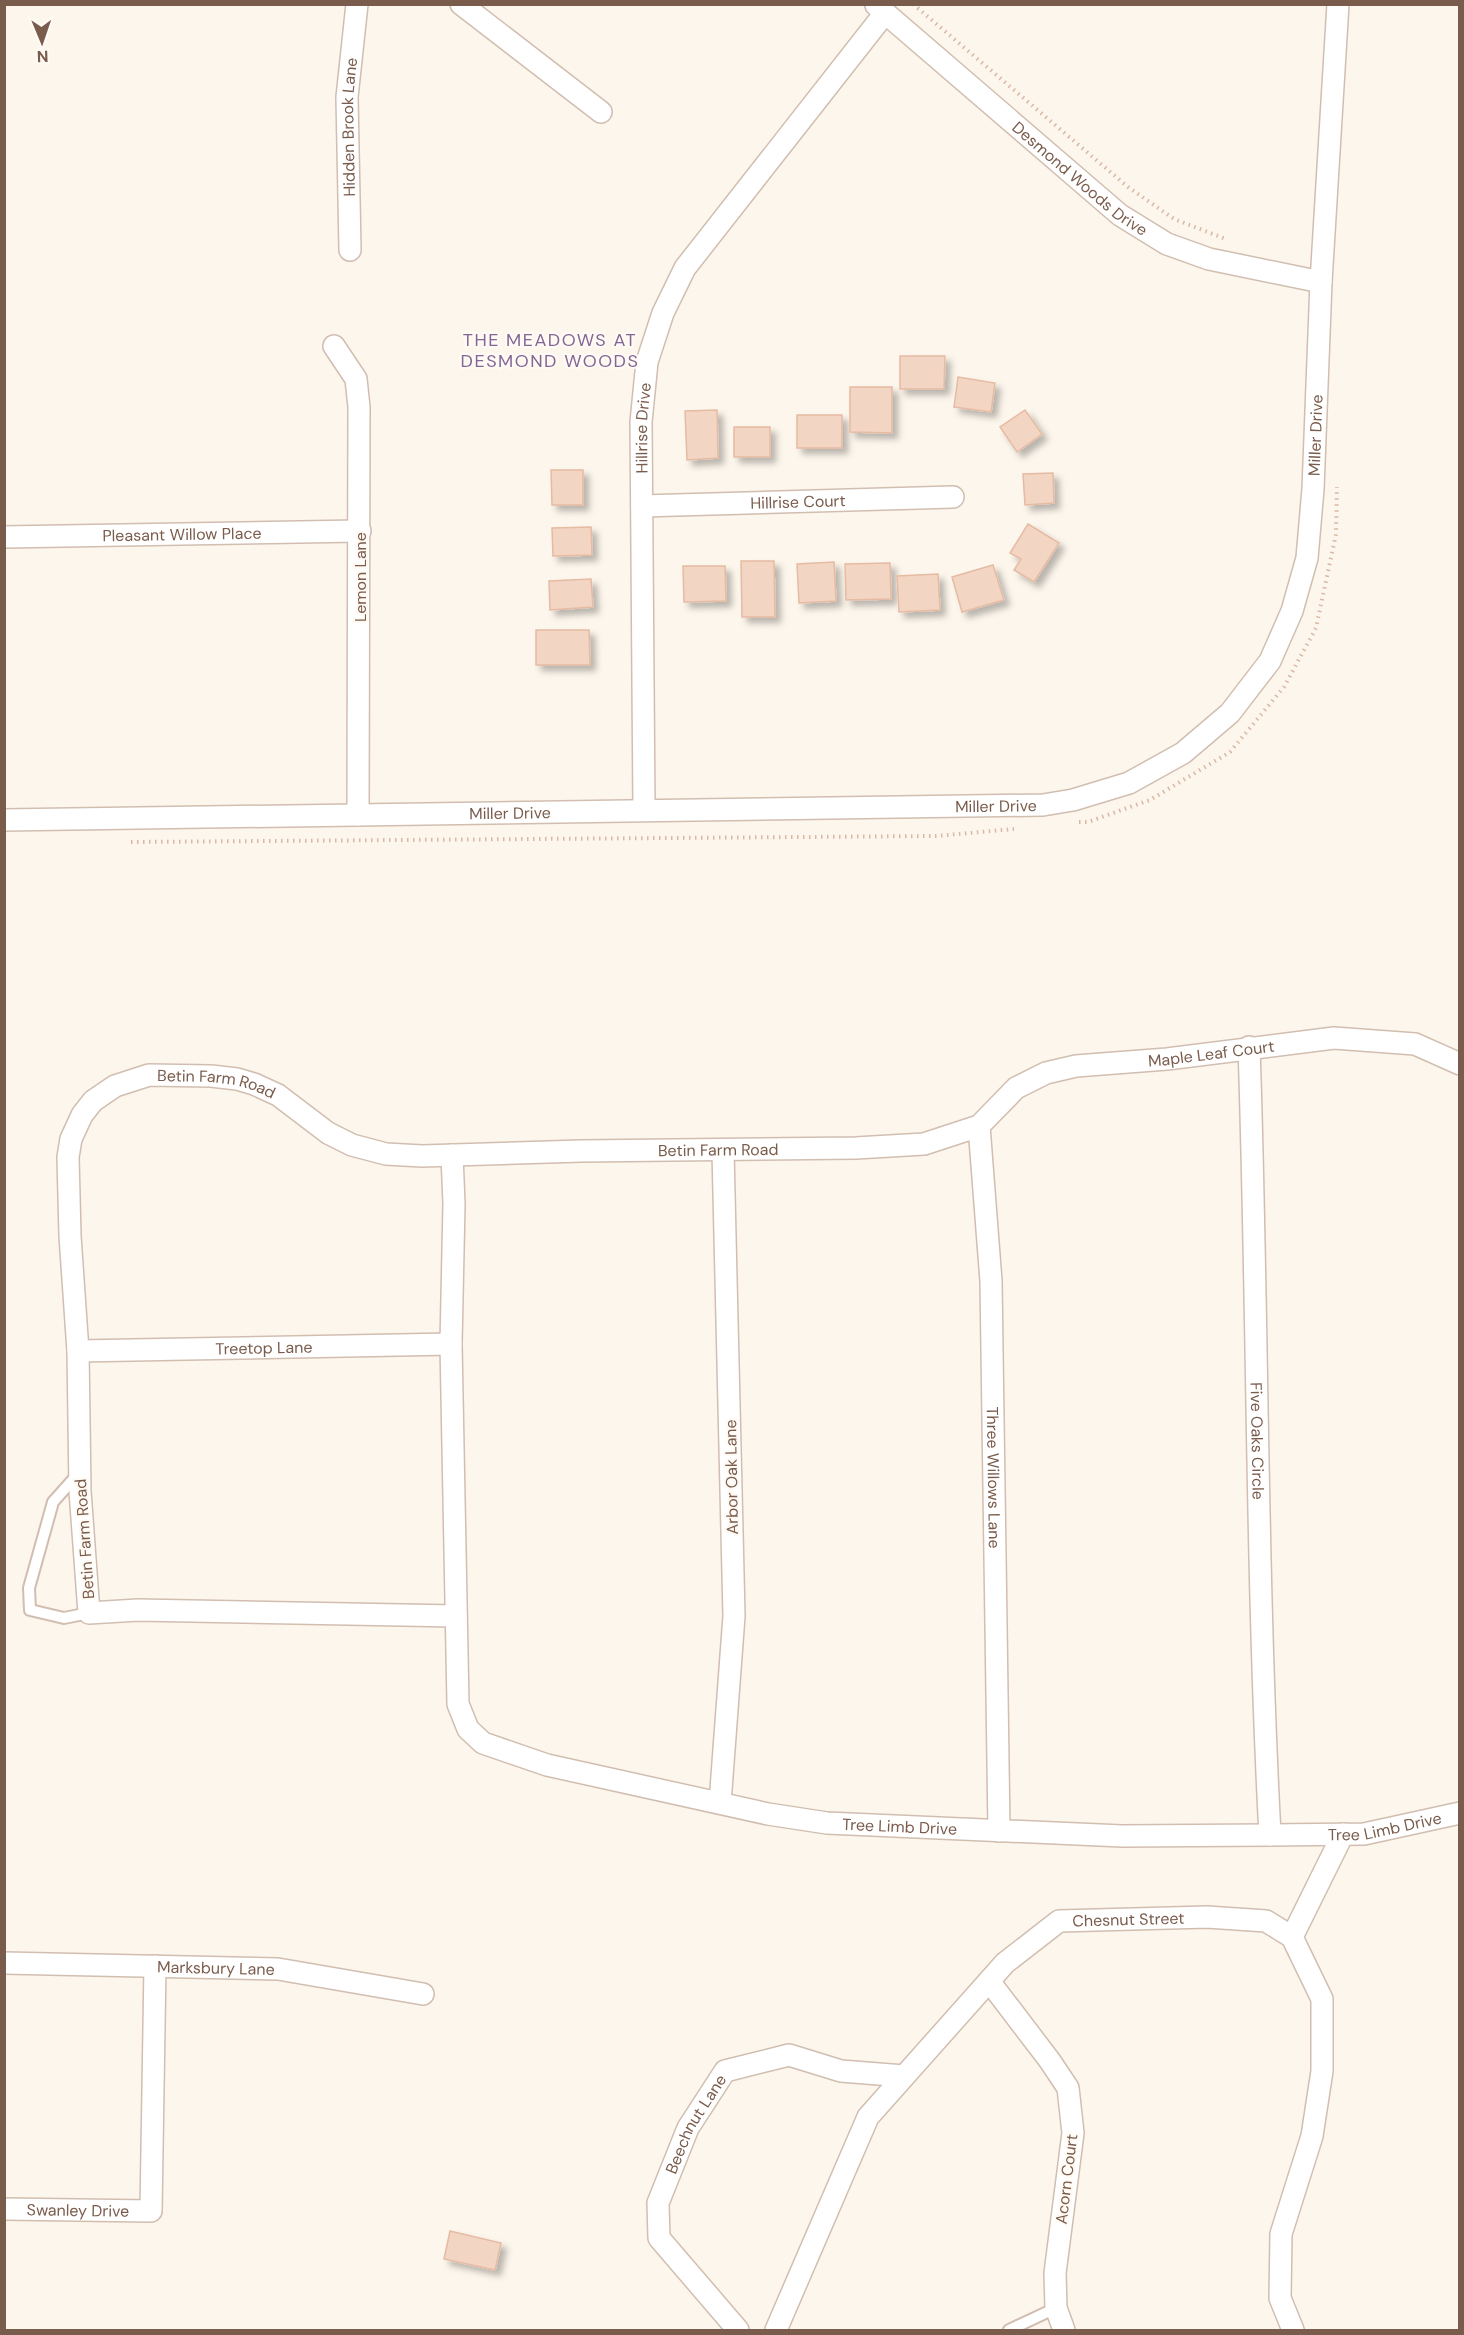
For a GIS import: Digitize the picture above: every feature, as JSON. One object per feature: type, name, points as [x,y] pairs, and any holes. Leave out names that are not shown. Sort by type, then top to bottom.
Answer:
[{"type":"street","name":"Hidden Brook Lane","points":[[350,250],[347,97],[357,4]]},
{"type":"street","points":[[461,4],[602,112]]},
{"type":"street","name":"Miller Drive","points":[[4,820],[1042,805],[1073,800],[1129,783],[1183,753],[1230,713],[1270,661],[1292,611],[1307,558],[1313,489],[1321,282],[1338,4]]},
{"type":"street","name":"Desmond Woods Drive","points":[[880,9],[1120,215],[1167,244],[1209,259],[1321,282]]},
{"type":"street","name":"Hillrise Drive","points":[[644,810],[641,422],[647,362],[663,313],[685,268],[880,9]]},
{"type":"street","name":"Lemon Lane","points":[[334,346],[356,379],[359,407],[358,815]]},
{"type":"street","name":"Hillrise Court","points":[[642,506],[953,496]]},
{"type":"street","name":"Pleasant Willow Place","points":[[4,537],[360,531]]},
{"type":"street","name":"Maple Leaf Court","points":[[979,1126],[1016,1088],[1046,1073],[1077,1066],[1167,1059],[1334,1038],[1415,1044],[1460,1064]]},
{"type":"street","name":"Five Oaks Circle","points":[[1250,1047],[1256,1243],[1262,1685],[1270,1835]]},
{"type":"street","name":"Betin Farm Road","points":[[456,1616],[138,1610],[89,1613],[80,1473],[78,1351],[70,1236],[68,1157],[71,1140],[82,1115],[93,1101],[115,1086],[149,1075],[211,1076],[237,1079],[278,1095],[328,1133],[352,1145],[386,1154],[422,1156],[581,1151],[856,1148],[924,1144],[979,1126]]},
{"type":"street","name":"Three Willows Lane","points":[[979,1126],[991,1281],[999,1831]]},
{"type":"street","name":"Arbor Oak Lane","points":[[720,1803],[734,1616],[723,1150]]},
{"type":"street","points":[[452,1155],[454,1204],[451,1344],[456,1616]]},
{"type":"street","name":"Treetop Lane","points":[[78,1351],[451,1344]]},
{"type":"street","name":"Tree Limb Drive","points":[[456,1616],[458,1704],[468,1729],[483,1743],[547,1765],[768,1814],[827,1823],[1122,1836],[1364,1833],[1460,1813]]},
{"type":"street","points":[[1293,2331],[1280,2298],[1281,2234],[1312,2136],[1322,2071],[1322,1999],[1292,1937],[1343,1834]]},
{"type":"street","name":"Chesnut Street","points":[[776,2331],[868,2117],[1005,1963],[1059,1921],[1207,1917],[1266,1921],[1292,1937]]},
{"type":"street","name":"Marksbury Lane","points":[[4,1963],[278,1969],[423,1994]]},
{"type":"street","name":"Swanley Drive","points":[[4,2209],[151,2211],[155,1966]]},
{"type":"street","name":"Acorn Court","points":[[989,1981],[1068,2088],[1073,2133],[1054,2273],[1056,2308],[1064,2331]]},
{"type":"street","name":"Beechnut Lane","points":[[738,2331],[659,2238],[658,2203],[688,2128],[725,2071],[789,2055],[841,2071],[904,2076]]},
{"type":"lane","points":[[80,1473],[53,1502],[29,1588],[30,1610],[64,1618],[89,1613]]},
{"type":"lane","points":[[1009,2331],[1056,2308]]},
{"type":"path","points":[[913,4],[1128,187],[1174,219],[1236,242]]},
{"type":"path","points":[[1076,823],[1088,822],[1150,800],[1230,752],[1284,687],[1316,628],[1336,534],[1337,476]]},
{"type":"path","points":[[124,842],[936,836],[1018,828]]},
{"type":"building","points":[[900,356],[945,356],[944,389],[900,389]]},
{"type":"building","points":[[958,377],[995,383],[991,412],[954,407]]},
{"type":"building","points":[[850,387],[892,387],[892,433],[850,432]]},
{"type":"building","points":[[717,410],[718,458],[687,460],[685,411]]},
{"type":"building","points":[[1025,410],[1042,434],[1017,452],[1000,427]]},
{"type":"building","points":[[797,415],[842,415],[842,448],[797,448]]},
{"type":"building","points":[[734,427],[770,427],[770,457],[734,457]]},
{"type":"building","points":[[551,470],[583,470],[583,505],[552,505]]},
{"type":"building","points":[[1053,473],[1054,503],[1025,505],[1023,474]]},
{"type":"building","points":[[1028,524],[1059,543],[1034,582],[1014,570],[1021,559],[1010,553]]},
{"type":"building","points":[[591,527],[592,555],[553,556],[552,528]]},
{"type":"building","points":[[741,561],[774,561],[775,617],[742,617]]},
{"type":"building","points":[[834,562],[836,601],[799,603],[797,564]]},
{"type":"building","points":[[890,563],[891,599],[846,600],[845,564]]},
{"type":"building","points":[[993,565],[1004,600],[962,612],[952,577]]},
{"type":"building","points":[[683,566],[725,566],[726,601],[684,602]]},
{"type":"building","points":[[938,574],[940,610],[899,612],[897,576]]},
{"type":"building","points":[[591,579],[593,607],[550,610],[549,581]]},
{"type":"building","points":[[536,630],[589,630],[590,665],[536,665]]},
{"type":"building","points":[[450,2231],[501,2243],[495,2270],[444,2259]]},
{"type":"district","name":"THE MEADOWS AT DESMOND WOODS","points":[[550,350]]}]
